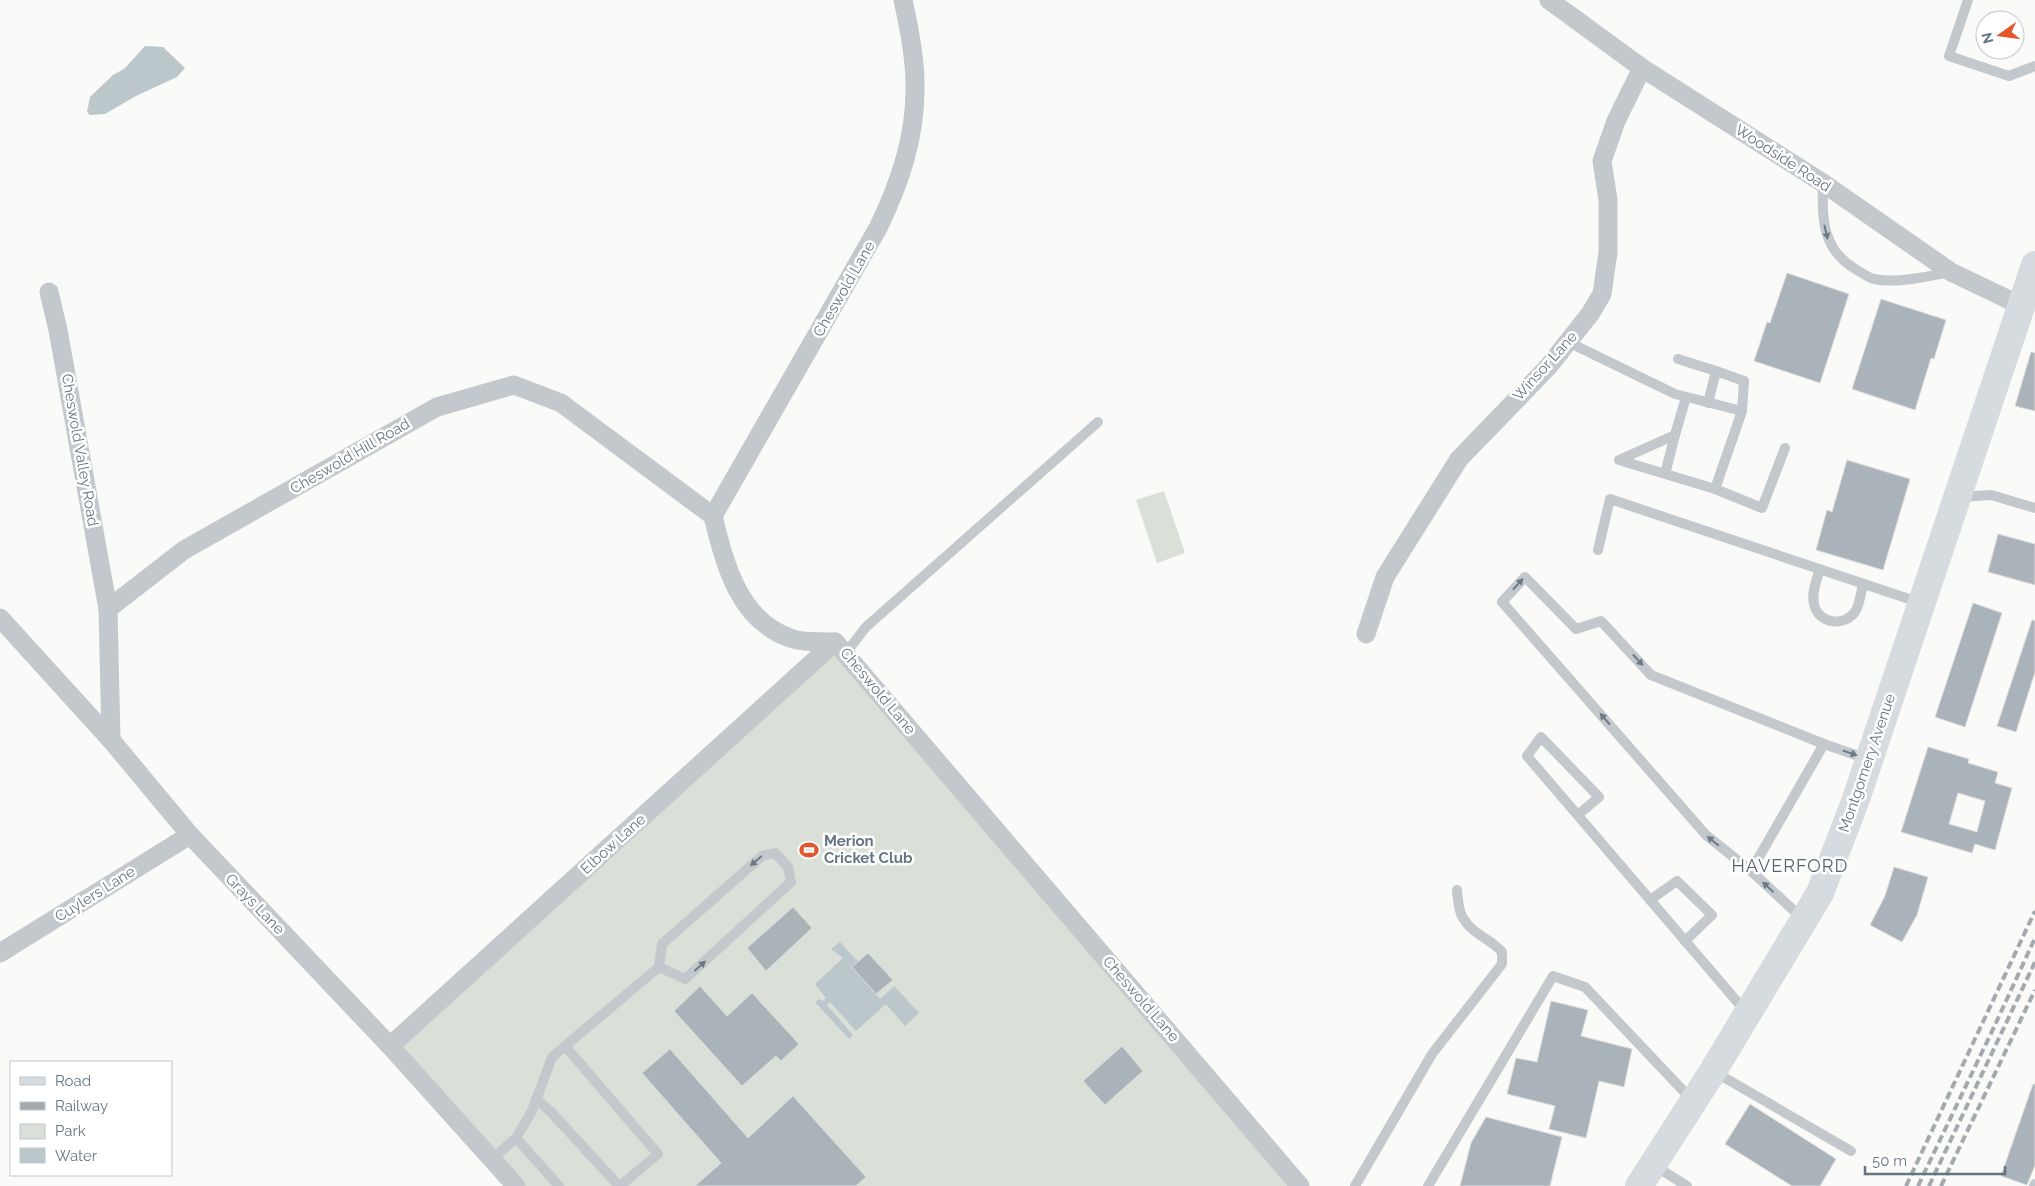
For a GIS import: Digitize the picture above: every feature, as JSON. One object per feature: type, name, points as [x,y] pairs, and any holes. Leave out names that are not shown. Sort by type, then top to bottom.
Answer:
[{"type":"main road","name":"Montgomery Avenue","points":[[1646,1175],[1692,1100],[1713,1070],[1820,892],[1856,798],[2035,265]]},
{"type":"street","name":"Cheswold Lane","points":[[903,0],[916,84],[912,130],[905,163],[894,196],[878,228],[712,516],[730,578],[766,628],[794,640],[840,648],[1300,1186]]},
{"type":"street","name":"Woodside Road","points":[[1549,0],[1642,68],[1823,183],[1951,272],[2022,306]]},
{"type":"street","name":"Winsor Lane","points":[[1366,634],[1385,577],[1459,459],[1548,367],[1590,314],[1602,294],[1608,252],[1608,200],[1602,161],[1616,121],[1642,68]]},
{"type":"street","name":"Cheswold Valley Road","points":[[49,292],[58,330],[108,609]]},
{"type":"street","name":"Cheswold Hill Road","points":[[108,609],[184,550],[437,407],[514,385],[561,403],[712,516]]},
{"type":"street","points":[[108,609],[111,740]]},
{"type":"street","name":"Grays Lane","points":[[0,618],[111,740],[190,835],[390,1046],[516,1186]]},
{"type":"street","name":"Elbow Lane","points":[[390,1046],[840,648]]},
{"type":"street","name":"Cuylers Lane","points":[[0,953],[190,835]]},
{"type":"lane","points":[[1968,0],[1949,56],[2009,76],[2035,66]]},
{"type":"lane","points":[[1823,183],[1822,215],[1828,240],[1848,265],[1874,279],[1902,280],[1951,272]]},
{"type":"lane","points":[[1568,342],[1675,394],[1742,412]]},
{"type":"lane","points":[[1678,359],[1744,381],[1742,412],[1716,489]]},
{"type":"lane","points":[[1708,403],[1716,371]]},
{"type":"lane","points":[[1664,474],[1686,397]]},
{"type":"lane","points":[[840,648],[1098,422]]},
{"type":"lane","points":[[1676,435],[1618,460],[1716,489],[1762,508],[1785,448]]},
{"type":"lane","points":[[1958,497],[1968,498],[1991,495],[2035,508]]},
{"type":"lane","points":[[1598,550],[1610,499],[1922,603]]},
{"type":"lane","points":[[1820,569],[1813,596],[1814,604],[1822,618],[1830,621],[1838,622],[1852,616],[1856,610],[1863,584]]},
{"type":"lane","points":[[1803,920],[1751,872],[1706,835],[1502,602],[1525,577],[1576,629],[1600,621],[1651,675],[1824,744],[1869,759]]},
{"type":"lane","points":[[1578,816],[1599,797],[1541,737],[1527,756],[1578,816],[1685,941],[1747,1013]]},
{"type":"lane","points":[[1751,872],[1824,744]]},
{"type":"lane","points":[[492,1159],[516,1138],[532,1110],[552,1057],[659,967],[662,944],[762,856],[775,853],[788,867],[791,882],[685,979],[659,967]]},
{"type":"lane","points":[[1650,900],[1677,881],[1712,915],[1685,941]]},
{"type":"lane","points":[[1355,1186],[1432,1054],[1502,964],[1502,952],[1499,948],[1474,931],[1462,917],[1457,890]]},
{"type":"lane","points":[[1428,1186],[1553,976],[1585,987],[1692,1100]]},
{"type":"lane","points":[[536,1099],[551,1112],[619,1186],[658,1154],[565,1046]]},
{"type":"lane","points":[[1713,1070],[1851,1151]]},
{"type":"lane","points":[[516,1138],[559,1186]]},
{"type":"lane","points":[[1646,1175],[1687,1186]]},
{"type":"green space","points":[[1164,491],[1185,553],[1157,563],[1136,500]]},
{"type":"green space","name":"Merion Cricket Club","points":[[835,642],[1300,1186],[517,1186],[390,1046]]},
{"type":"water","points":[[145,46],[163,47],[185,68],[177,77],[136,96],[105,114],[90,115],[87,112],[90,97],[113,75],[124,69]]},
{"type":"water","points":[[840,942],[858,962],[852,967],[880,999],[894,986],[919,1013],[905,1026],[886,1004],[856,1031],[830,1002],[827,1005],[853,1035],[849,1039],[815,1002],[826,998],[815,984],[843,958],[831,949]]},
{"type":"building","points":[[1787,273],[1849,294],[1820,383],[1754,361],[1767,322],[1770,323]]},
{"type":"building","points":[[1881,299],[1946,320],[1934,359],[1931,358],[1915,410],[1852,389]]},
{"type":"building","points":[[2031,352],[2035,353],[2035,411],[2015,406]]},
{"type":"building","points":[[1847,460],[1910,479],[1883,570],[1816,550],[1827,510],[1832,512]]},
{"type":"building","points":[[1998,534],[2035,544],[2035,585],[1988,572]]},
{"type":"building","points":[[1973,603],[2002,613],[1965,727],[1935,717]]},
{"type":"building","points":[[2032,620],[2035,621],[2035,672],[2016,732],[1997,726]]},
{"type":"building","points":[[1928,747],[1969,759],[1968,763],[1998,772],[1995,783],[2012,788],[1995,850],[1975,844],[1972,853],[1901,832]],"holes":[[[1958,793],[1985,801],[1977,832],[1949,824]]]},
{"type":"building","points":[[1894,867],[1928,877],[1917,915],[1902,942],[1870,925],[1885,896]]},
{"type":"building","points":[[793,907],[812,928],[766,971],[747,948]]},
{"type":"building","points":[[868,953],[893,980],[876,994],[852,967]]},
{"type":"building","points":[[700,986],[727,1016],[752,993],[799,1044],[781,1061],[776,1056],[742,1086],[674,1011]]},
{"type":"building","points":[[1551,1001],[1588,1010],[1581,1036],[1632,1049],[1624,1087],[1599,1081],[1586,1138],[1549,1129],[1555,1106],[1507,1094],[1516,1058],[1537,1062]]},
{"type":"building","points":[[1122,1046],[1143,1071],[1105,1105],[1083,1081]]},
{"type":"building","points":[[670,1049],[748,1138],[793,1096],[866,1177],[856,1186],[695,1186],[721,1163],[642,1073]]},
{"type":"building","points":[[2033,1084],[2035,1084],[2035,1165],[2027,1185],[2001,1176]]},
{"type":"building","points":[[1750,1104],[1836,1159],[1820,1186],[1792,1186],[1725,1144]]},
{"type":"building","points":[[1486,1117],[1562,1137],[1550,1186],[1460,1186],[1471,1143]]},
{"type":"railway","points":[[1906,1186],[2035,911]]},
{"type":"railway","points":[[1918,1186],[2035,938]]},
{"type":"railway","points":[[1929,1186],[2035,962]]},
{"type":"railway","points":[[1941,1186],[2035,990]]},
{"type":"place","name":"Merion Cricket Club","points":[[809,850]]},
{"type":"district","name":"HAVERFORD","points":[[1790,866]]}]
